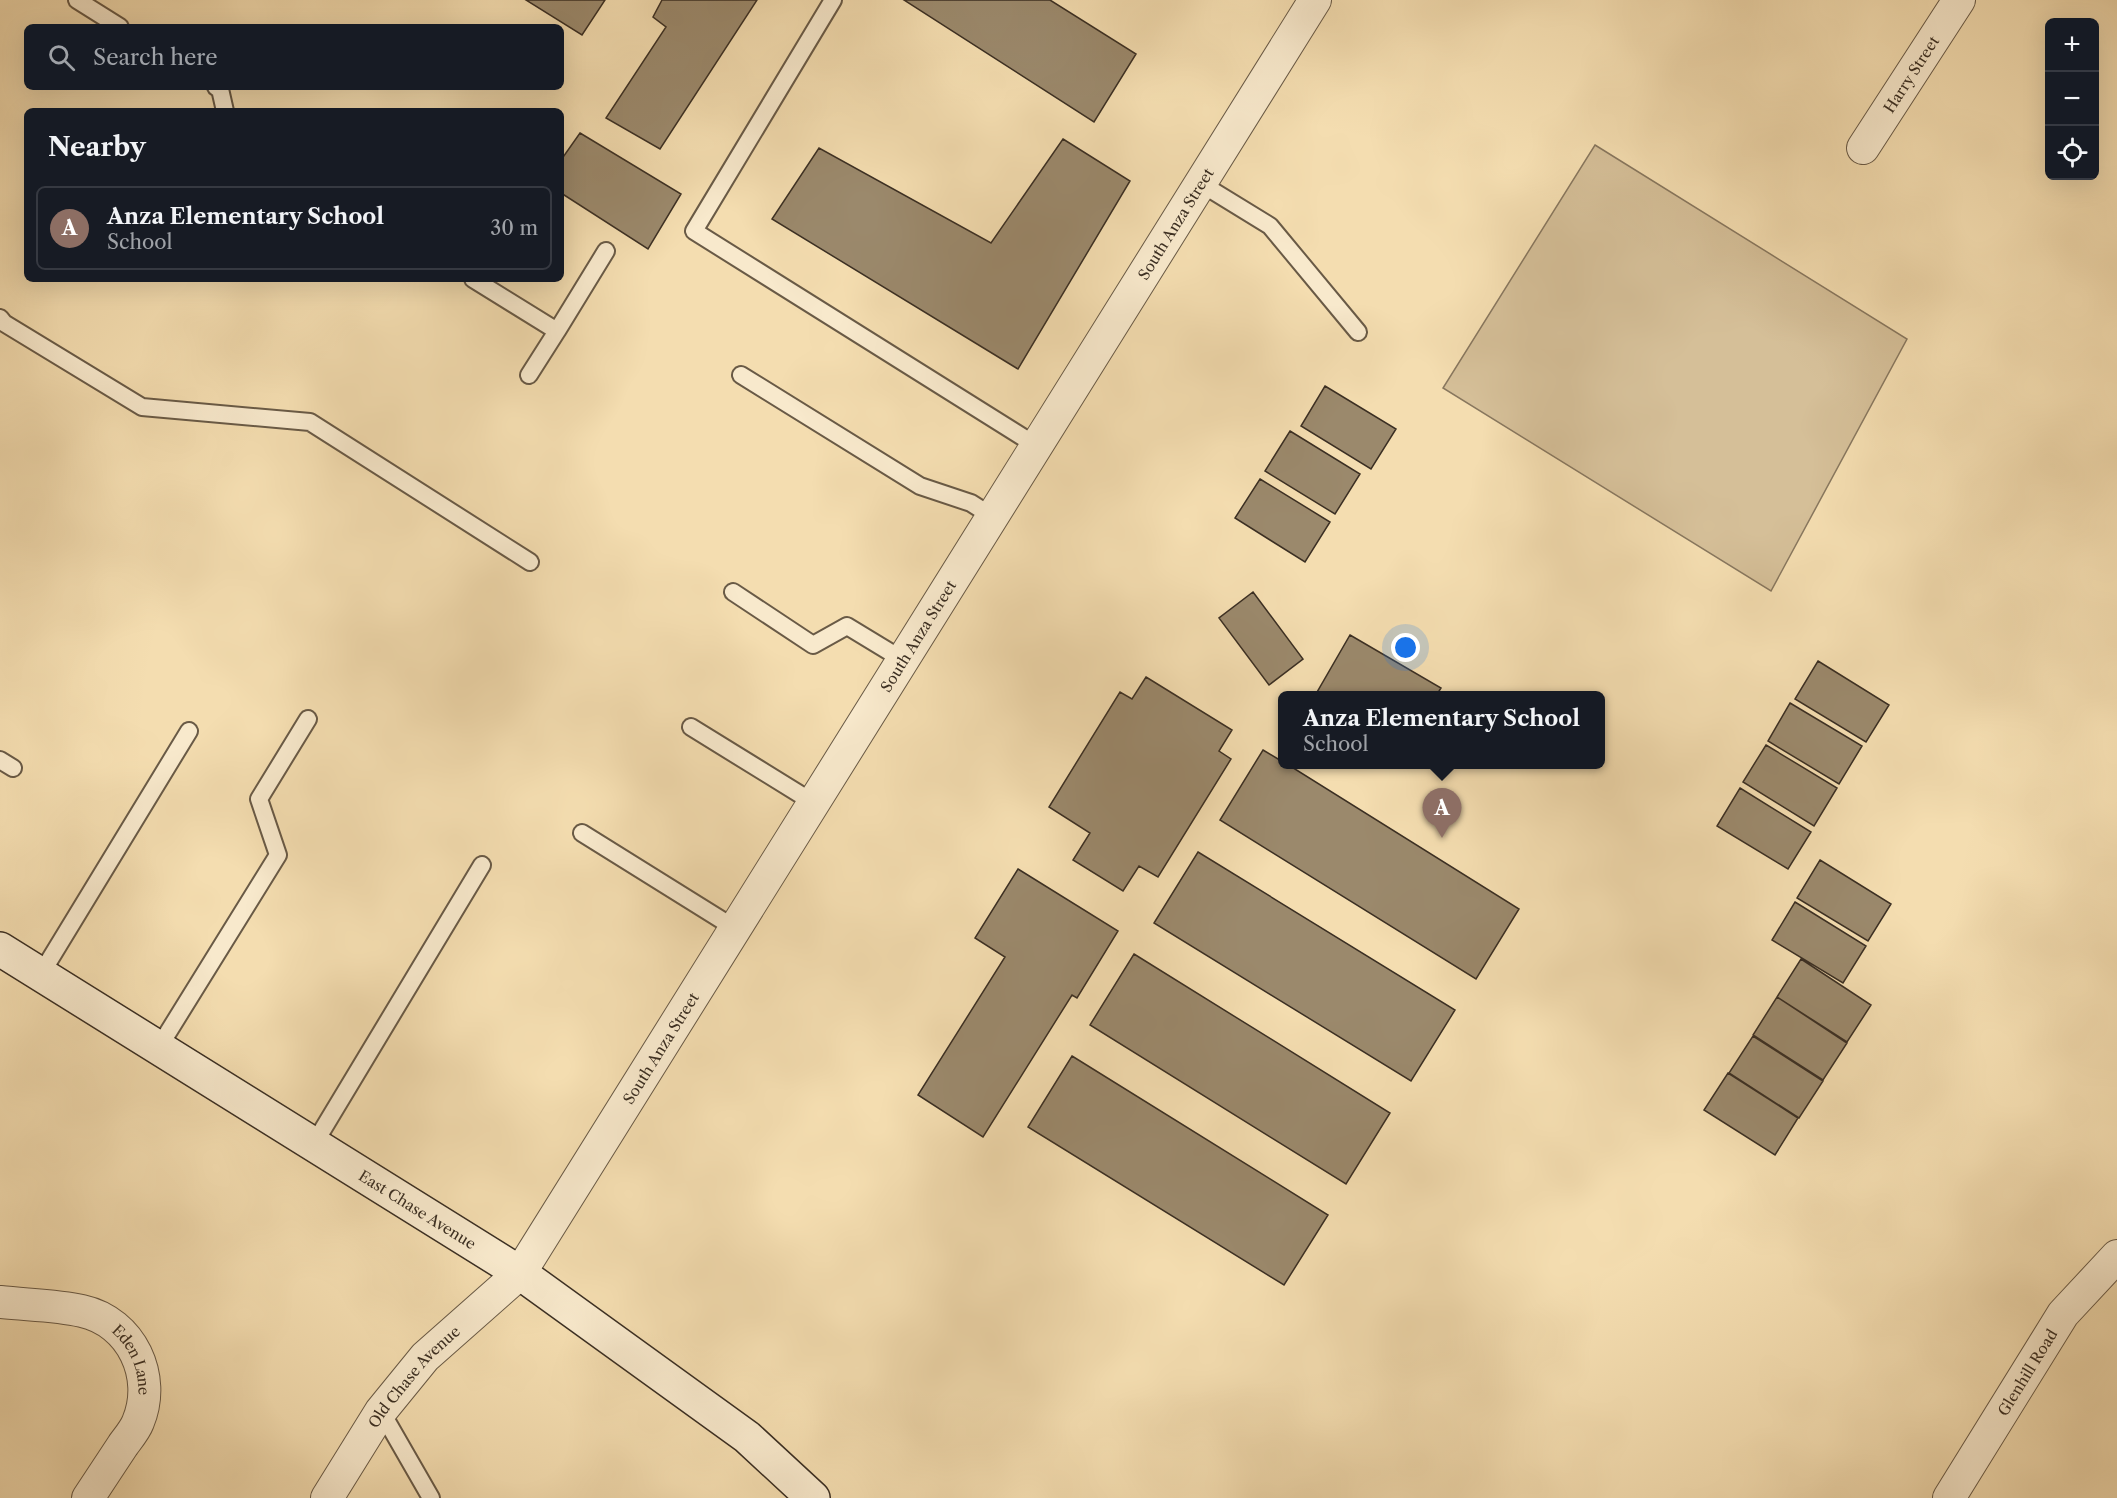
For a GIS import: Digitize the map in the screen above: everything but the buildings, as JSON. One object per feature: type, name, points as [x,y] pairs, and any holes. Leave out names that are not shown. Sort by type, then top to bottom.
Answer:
[{"type":"main road","name":"East Chase Avenue","points":[[0,949],[520,1273],[747,1437],[813,1498]]},
{"type":"street","name":"South Anza Street","points":[[520,1273],[1315,0]]},
{"type":"street","name":"Harry Street","points":[[1863,148],[1959,0]]},
{"type":"street","name":"Glenhill Road","points":[[1949,1498],[2063,1314],[2117,1256]]},
{"type":"street","name":"Old Chase Avenue","points":[[327,1498],[381,1411],[425,1357],[520,1273]]},
{"type":"street","name":"Eden Lane","points":[[0,1302],[83,1311],[102,1319],[118,1330],[131,1345],[139,1360],[146,1394],[138,1423],[88,1498]]},
{"type":"lane","points":[[76,0],[115,24]]},
{"type":"lane","points":[[833,0],[694,231],[1037,446]]},
{"type":"lane","points":[[220,90],[224,108]]},
{"type":"lane","points":[[1200,183],[1270,226],[1359,332]]},
{"type":"lane","points":[[529,375],[606,251]]},
{"type":"lane","points":[[478,282],[557,331]]},
{"type":"lane","points":[[0,318],[4,323],[142,407],[310,422],[530,562]]},
{"type":"lane","points":[[741,375],[920,486],[971,503],[993,517]]},
{"type":"lane","points":[[733,592],[813,645],[847,626],[903,660]]},
{"type":"lane","points":[[159,1047],[279,855],[259,799],[308,719]]},
{"type":"lane","points":[[691,728],[814,803]]},
{"type":"lane","points":[[41,974],[189,731]]},
{"type":"lane","points":[[582,833],[736,929]]},
{"type":"lane","points":[[314,1144],[482,865]]},
{"type":"lane","points":[[381,1411],[431,1498]]},
{"type":"shaded area","points":[[1595,145],[1907,339],[1771,591],[1443,388]]},
{"type":"place","name":"Anza Elementary School","points":[[1442,838]]}]
